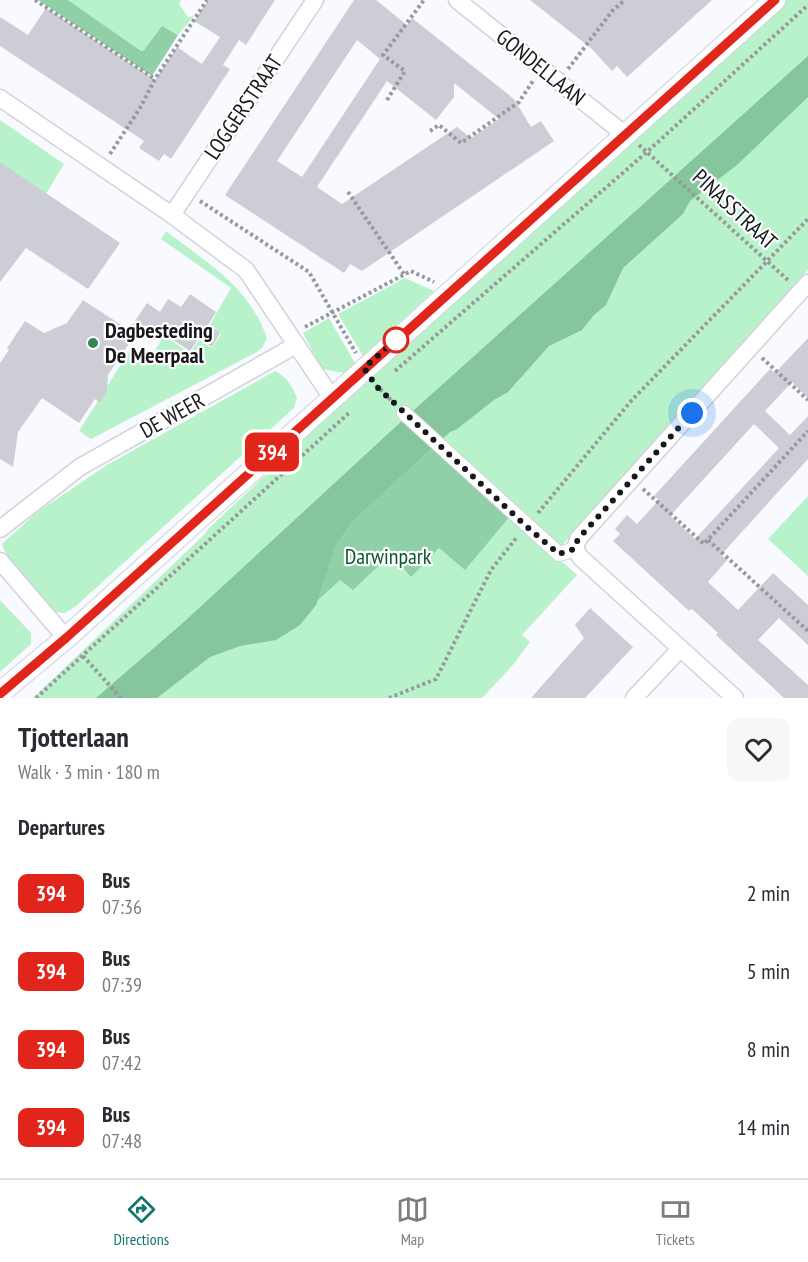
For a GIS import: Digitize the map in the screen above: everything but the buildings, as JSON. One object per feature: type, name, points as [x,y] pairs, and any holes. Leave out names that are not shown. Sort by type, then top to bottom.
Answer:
[{"type":"street","name":"LOGGERSTRAAT","points":[[172,215],[315,0]]},
{"type":"street","name":"GONDELLAAN","points":[[457,0],[624,134]]},
{"type":"street","points":[[0,693],[66,638],[775,0]]},
{"type":"street","points":[[0,98],[172,215],[246,270],[332,398]]},
{"type":"street","points":[[404,413],[559,554],[574,549],[578,539],[804,287]]},
{"type":"street","name":"DE WEER","points":[[0,529],[80,467],[293,340]]},
{"type":"street","points":[[574,549],[735,698]]},
{"type":"street","points":[[0,561],[66,638]]},
{"type":"street","points":[[634,698],[680,649]]},
{"type":"path","points":[[35,0],[155,79]]},
{"type":"path","points":[[102,167],[140,108],[155,79],[207,0]]},
{"type":"path","points":[[387,100],[405,70],[383,55],[424,0]]},
{"type":"path","points":[[558,81],[623,0]]},
{"type":"path","points":[[377,387],[648,151],[808,5]]},
{"type":"path","points":[[430,130],[439,125],[461,143],[519,102],[542,68]]},
{"type":"path","name":"PINASSTRAAT","points":[[648,151],[767,263],[804,287]]},
{"type":"path","points":[[187,192],[309,272],[364,368],[377,387],[404,413]]},
{"type":"path","points":[[348,192],[404,274]]},
{"type":"path","points":[[388,698],[436,679],[490,570],[631,401],[808,219]]},
{"type":"path","points":[[293,340],[332,312],[411,271],[451,291]]},
{"type":"path","points":[[750,347],[808,400]]},
{"type":"path","points":[[36,698],[351,411]]},
{"type":"path","points":[[632,479],[704,544],[808,431]]},
{"type":"path","points":[[708,540],[808,631]]},
{"type":"path","points":[[84,656],[121,698]]},
{"type":"green space","points":[[38,0],[68,0],[141,51],[162,26],[178,35],[152,76]]},
{"type":"green space","points":[[68,0],[181,0],[179,4],[188,17],[194,16],[178,35],[162,26],[141,51]]},
{"type":"green space","name":"Darwinpark","points":[[785,0],[808,0],[808,270],[559,549],[559,559],[577,575],[522,635],[530,642],[512,666],[482,698],[33,698],[376,371]]},
{"type":"green space","points":[[0,120],[64,164],[46,194],[0,164]]},
{"type":"green space","points":[[166,231],[211,265],[238,290],[259,320],[267,338],[262,348],[255,353],[91,439],[79,431],[133,345],[151,357],[164,336],[190,353],[199,340],[212,348],[221,334],[209,326],[231,288],[161,239]]},
{"type":"green space","points":[[405,278],[434,291],[363,356],[338,314]]},
{"type":"green space","points":[[329,318],[355,363],[344,373],[322,369],[303,333]]},
{"type":"green space","points":[[275,371],[286,379],[293,390],[297,398],[294,408],[75,607],[65,613],[54,612],[6,554],[2,544],[36,513],[107,465]]},
{"type":"green space","points":[[435,446],[511,515],[465,570],[439,548],[411,577],[391,554],[353,590],[340,580],[316,602],[335,547],[352,522]]},
{"type":"green space","points":[[808,496],[808,576],[768,539]]},
{"type":"green space","points":[[0,600],[31,633],[31,644],[0,672]]},
{"type":"shaded area","points":[[808,56],[808,97],[737,165],[690,201],[683,214],[623,268],[606,305],[582,330],[549,346],[508,392],[450,432],[352,522],[335,547],[316,605],[300,625],[276,640],[240,646],[210,657],[157,698],[96,698],[185,621],[404,419]]},
{"type":"bus line","name":"394","points":[[0,694],[66,638],[775,0]]},
{"type":"place","name":"Dagbesteding De Meerpaal","points":[[93,343]]},
{"type":"route","points":[[396,340],[399,337],[364,368],[377,387],[559,554],[574,549],[578,539],[692,413]]}]
